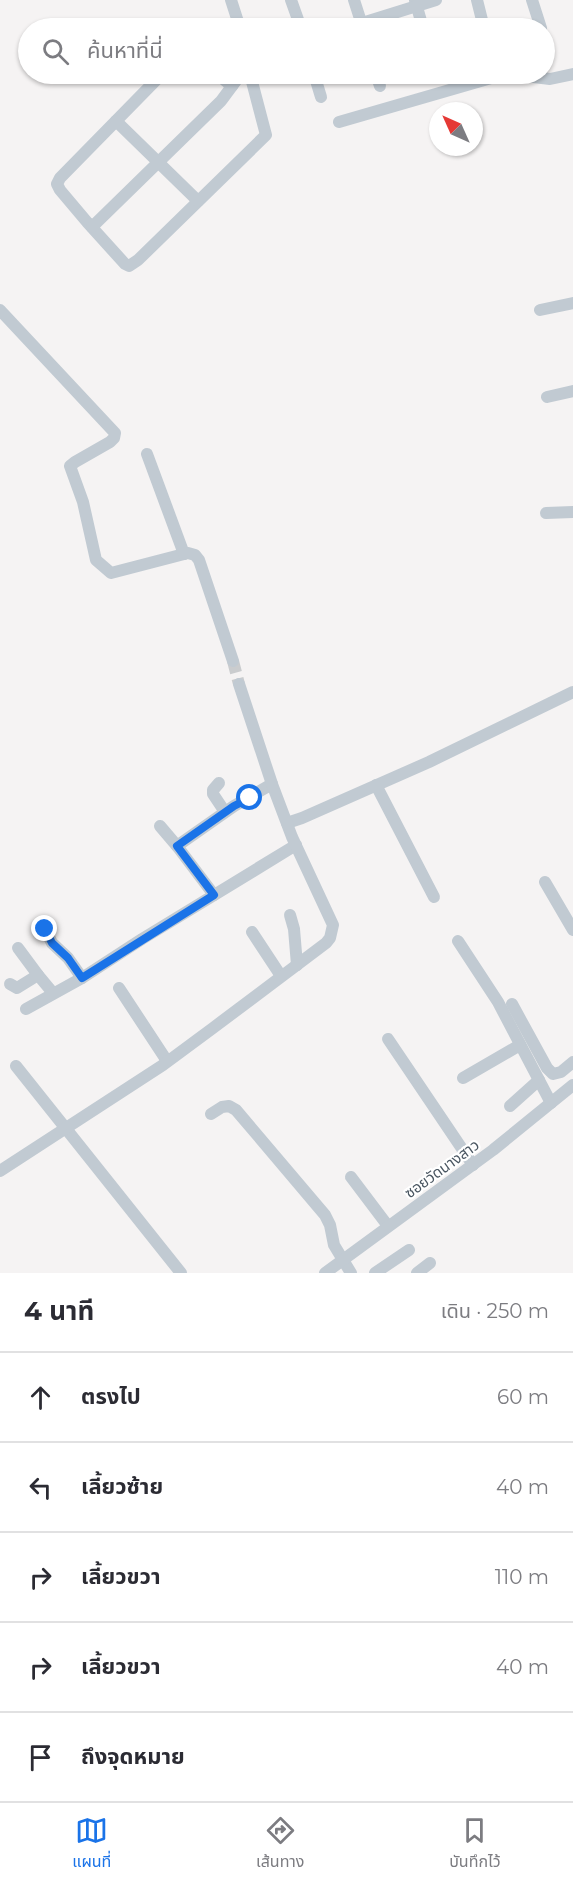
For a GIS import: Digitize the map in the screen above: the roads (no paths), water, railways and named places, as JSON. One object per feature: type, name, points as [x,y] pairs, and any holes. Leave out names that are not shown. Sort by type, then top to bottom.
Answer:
[{"type":"street","points":[[231,0],[237,18]]},
{"type":"street","points":[[291,0],[297,18]]},
{"type":"street","points":[[354,0],[360,18]]},
{"type":"street","points":[[381,18],[416,3],[436,0]]},
{"type":"street","points":[[477,0],[482,18]]},
{"type":"street","points":[[532,0],[538,18]]},
{"type":"street","points":[[416,3],[420,18]]},
{"type":"street","points":[[555,78],[573,74]]},
{"type":"street","points":[[152,84],[60,178],[57,184],[92,227],[129,266],[138,261],[266,135],[253,84]]},
{"type":"street","points":[[92,227],[221,101],[232,86],[230,84]]},
{"type":"street","points":[[317,84],[321,97]]},
{"type":"street","points":[[339,122],[463,84]]},
{"type":"street","points":[[116,122],[198,201]]},
{"type":"street","points":[[540,310],[573,303]]},
{"type":"street","points":[[0,310],[115,433],[110,442],[70,466],[83,502],[96,560],[111,573],[184,554],[195,555],[199,560],[233,661]]},
{"type":"street","points":[[547,397],[573,391]]},
{"type":"street","points":[[147,454],[184,554]]},
{"type":"street","points":[[546,513],[573,512]]},
{"type":"street","points":[[0,1171],[167,1060],[297,965],[330,938],[333,925],[287,823],[239,684]]},
{"type":"street","points":[[287,823],[429,762],[573,692]]},
{"type":"street","points":[[219,783],[213,790],[213,794],[225,812]]},
{"type":"street","points":[[177,846],[225,812],[272,784]]},
{"type":"street","points":[[376,785],[434,897]]},
{"type":"street","points":[[160,826],[214,895]]},
{"type":"street","points":[[26,1009],[82,978],[296,845]]},
{"type":"street","points":[[545,882],[573,930]]},
{"type":"street","points":[[290,915],[294,929],[297,965]]},
{"type":"street","points":[[45,929],[52,943],[68,958],[82,978]]},
{"type":"street","points":[[252,932],[281,976]]},
{"type":"street","points":[[458,941],[498,1002],[551,1103]]},
{"type":"street","points":[[18,948],[53,993]]},
{"type":"street","points":[[10,984],[16,988],[38,975]]},
{"type":"street","points":[[119,988],[167,1060]]},
{"type":"street","points":[[512,1004],[547,1068],[553,1074],[561,1072],[573,1062]]},
{"type":"street","points":[[388,1039],[473,1165]]},
{"type":"street","points":[[463,1078],[520,1045]]},
{"type":"street","points":[[16,1066],[181,1273]]},
{"type":"street","points":[[510,1106],[539,1080]]},
{"type":"street","name":"ซอยวัดนางสาว","points":[[325,1273],[473,1165],[573,1085]]},
{"type":"street","points":[[211,1114],[222,1107],[229,1106],[236,1110],[325,1215],[330,1225],[334,1245],[351,1273]]},
{"type":"street","points":[[351,1177],[388,1227]]},
{"type":"street","points":[[375,1273],[409,1250]]},
{"type":"street","points":[[417,1273],[430,1263]]},
{"type":"tunnel","points":[[233,661],[239,684]]}]
